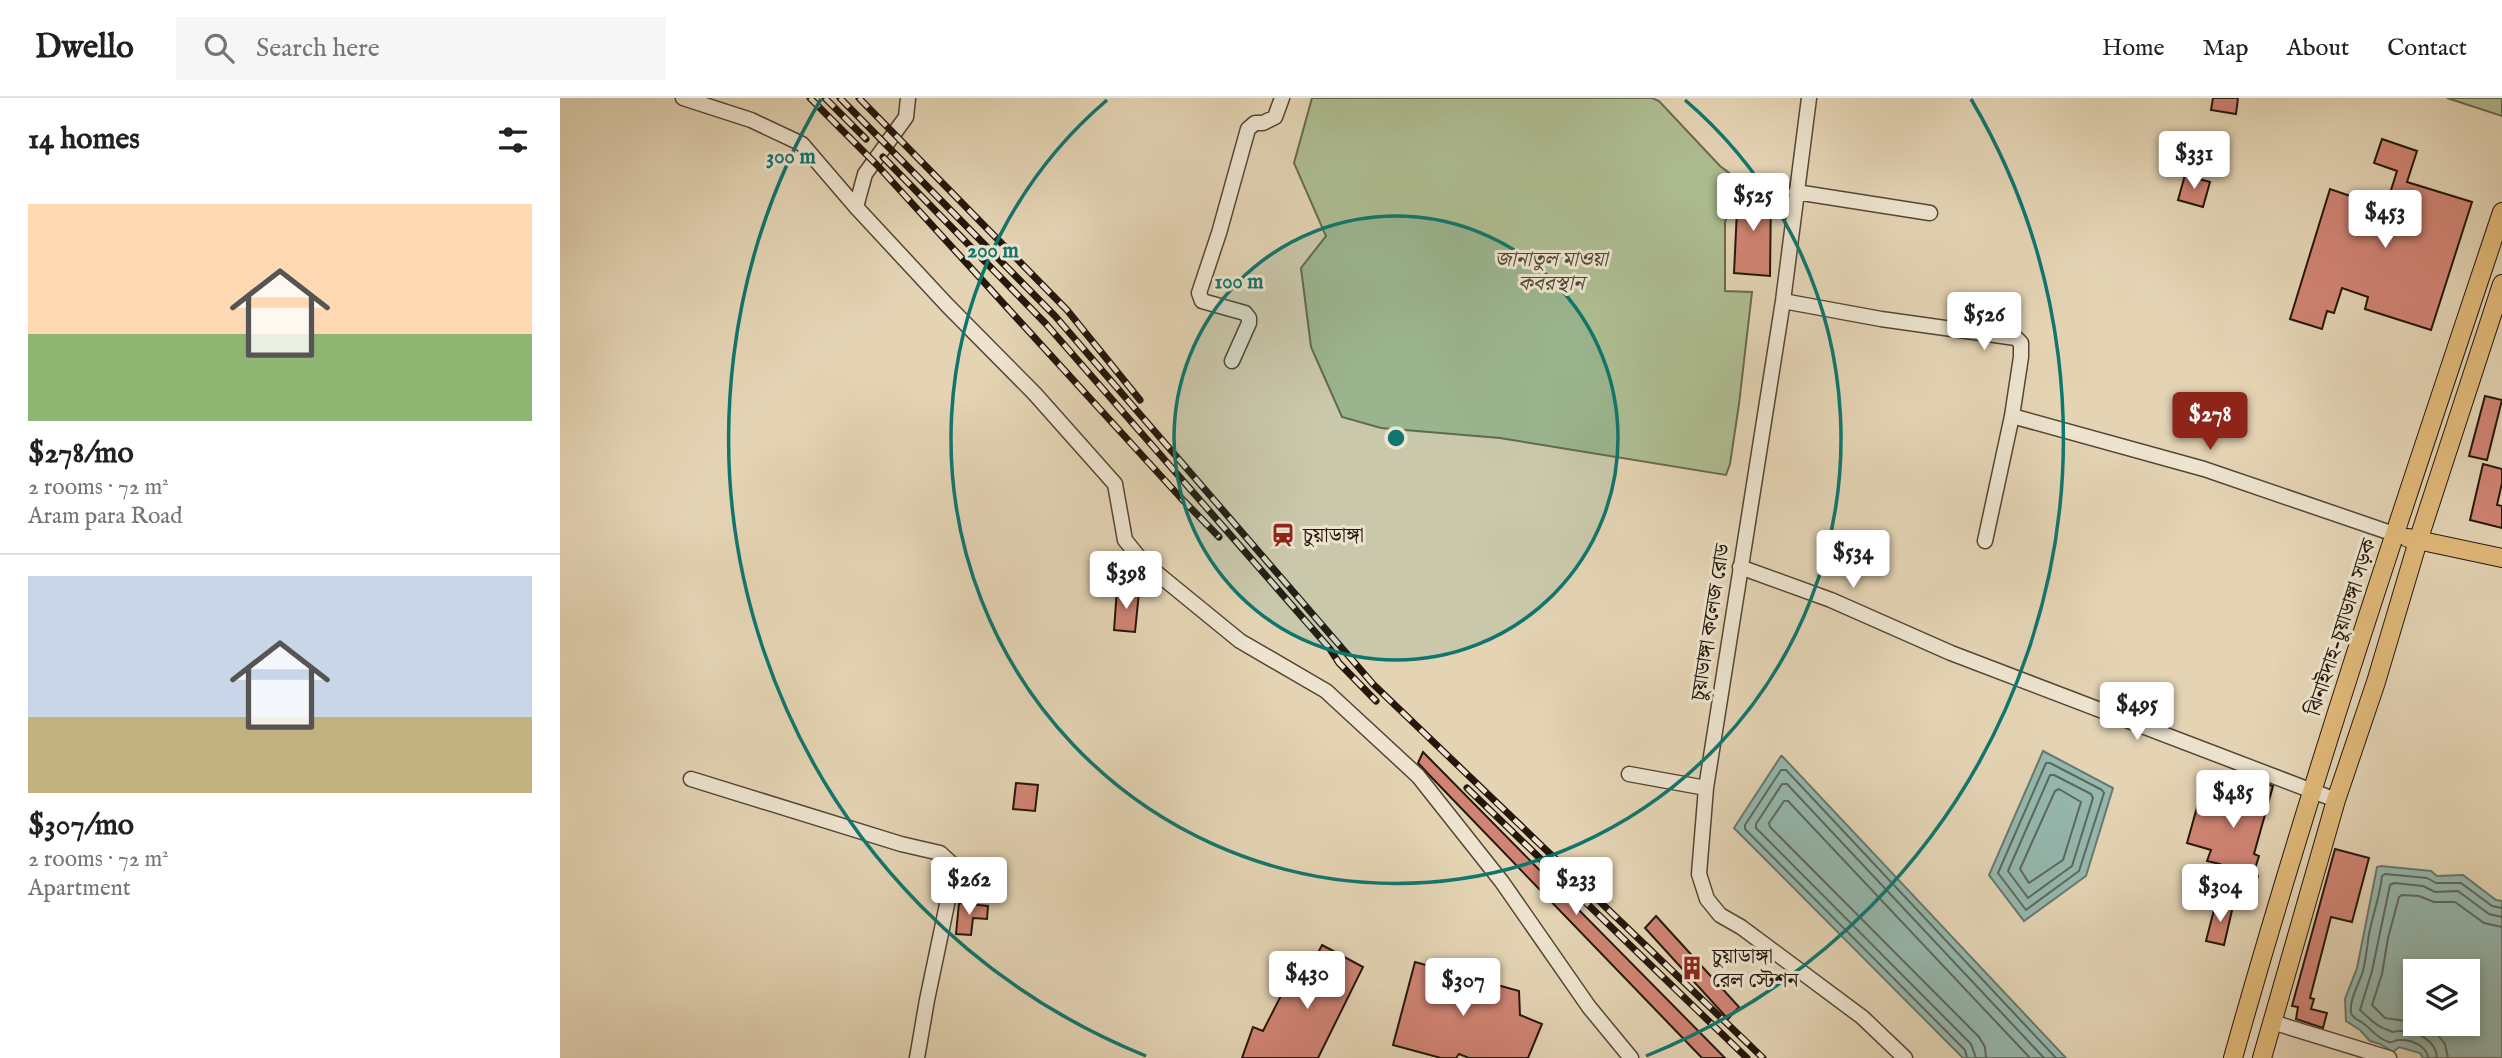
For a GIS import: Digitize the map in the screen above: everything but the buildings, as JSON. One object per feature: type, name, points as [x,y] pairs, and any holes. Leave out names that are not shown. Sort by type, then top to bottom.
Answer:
[{"type":"main road","name":"ঝিনাইদাহ-চুয়াডাঙ্গা সড়ক","points":[[2233,1058],[2312,790],[2502,212]]},
{"type":"main road","points":[[2262,1058],[2336,800],[2502,284]]},
{"type":"main road","points":[[2394,534],[2502,558]]},
{"type":"main road","points":[[2350,674],[2376,682]]},
{"type":"street","points":[[683,98],[751,120],[802,144],[856,207],[1035,394],[1115,484],[1125,540],[1142,561],[1240,641],[1326,691],[1418,776],[1502,882],[1589,1007],[1631,1058]]},
{"type":"street","points":[[856,207],[865,174],[906,117],[908,98]]},
{"type":"street","points":[[1232,361],[1250,318],[1245,313],[1202,301],[1199,293],[1248,129],[1255,123],[1263,123],[1275,117],[1282,98]]},
{"type":"street","name":"চুয়াডাঙ্গা কলেজ রোড","points":[[1809,98],[1783,301],[1706,788],[1699,874],[1707,899],[1720,915],[1741,926],[1863,1017],[1905,1058]]},
{"type":"street","points":[[1796,192],[1930,213]]},
{"type":"street","points":[[1783,301],[1881,319],[2016,338],[2021,343],[2012,416],[1985,541]]},
{"type":"street","points":[[2012,416],[2204,469],[2394,534]]},
{"type":"street","points":[[1740,567],[1831,600],[1951,653],[2336,800]]},
{"type":"street","points":[[1629,774],[1706,788]]},
{"type":"street","points":[[691,779],[901,844],[940,853],[953,864],[951,892],[917,1058]]},
{"type":"street","points":[[2272,1022],[2389,1058]]},
{"type":"green space","name":"জানাতুল মাওয়া কবরস্থান","points":[[1312,98],[1652,98],[1659,101],[1720,166],[1736,178],[1725,223],[1725,291],[1752,292],[1739,404],[1726,475],[1500,438],[1381,428],[1342,417],[1311,347],[1301,268],[1326,236],[1294,163]]},
{"type":"green space","points":[[2447,98],[2502,98],[2502,116]]},
{"type":"water","points":[[2043,751],[2113,788],[2086,876],[2024,921],[1989,875]]},
{"type":"water","points":[[1781,756],[2066,1058],[1963,1058],[1734,828]]},
{"type":"water","points":[[2377,867],[2431,871],[2437,876],[2463,875],[2496,900],[2502,901],[2502,1058],[2423,1058],[2420,1053],[2399,1047],[2393,1052],[2370,1041],[2346,1021],[2345,999],[2357,968]]},
{"type":"railway","points":[[810,98],[877,165],[1219,537]]},
{"type":"railway","points":[[825,98],[866,139]]},
{"type":"railway","points":[[840,98],[1055,316],[1373,684],[1763,1058]]},
{"type":"railway","points":[[859,98],[1067,310],[1140,400]]},
{"type":"railway","points":[[883,157],[1046,324],[1330,649],[1339,663],[1376,701]]},
{"type":"railway","points":[[1467,788],[1747,1058]]},
{"type":"place","name":"চুয়াডাঙ্গা","points":[[1283,535]]},
{"type":"place","name":"চুয়াডাঙ্গা রেল স্টেশন","points":[[1692,968]]}]
